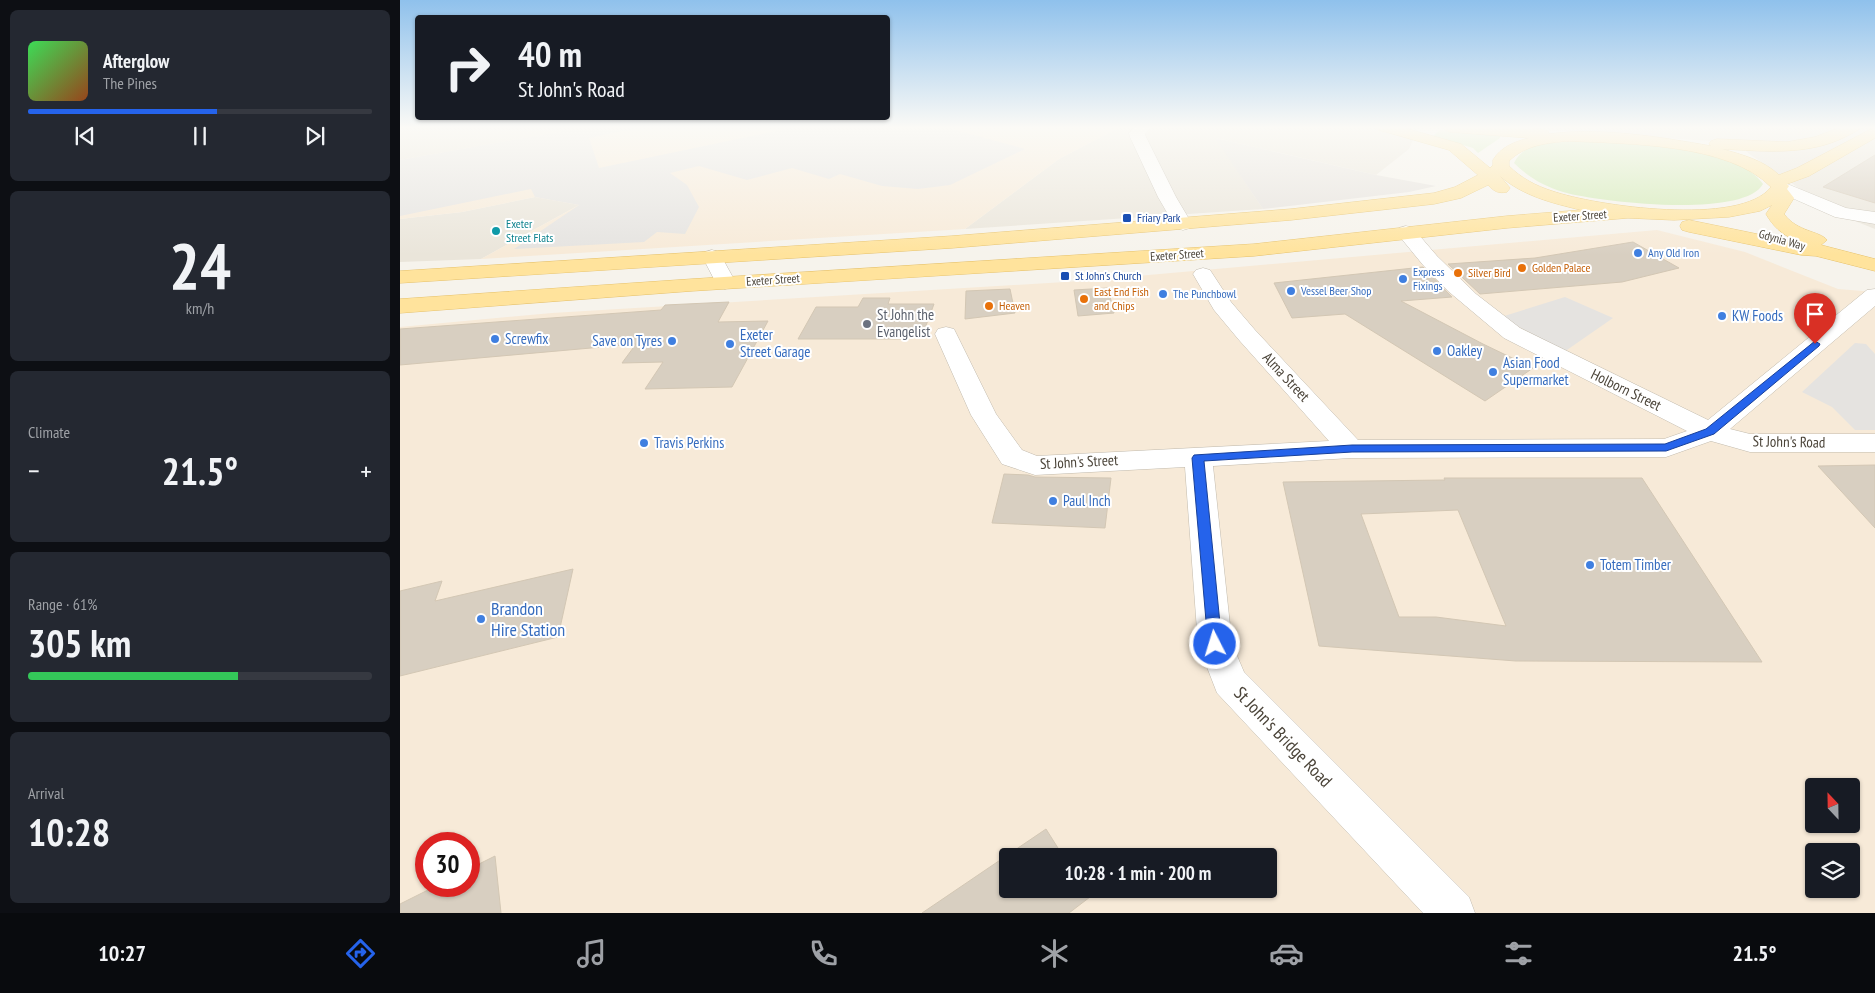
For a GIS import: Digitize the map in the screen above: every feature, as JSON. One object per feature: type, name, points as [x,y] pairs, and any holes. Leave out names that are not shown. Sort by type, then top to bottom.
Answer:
[{"type":"main road","points":[[1491,170],[1495,172],[1510,194],[1541,205],[1577,210],[1688,215],[1717,214],[1756,206],[1768,200],[1779,186],[1807,170]]},
{"type":"main road","points":[[1757,170],[1779,186]]},
{"type":"main road","name":"Exeter Street","points":[[400,278],[712,256],[960,242],[1276,217],[1427,200],[1459,192],[1495,172]]},
{"type":"main road","name":"Gdynia Way","points":[[1779,186],[1785,198],[1775,214],[1784,228],[1812,239],[1875,254]]},
{"type":"main road","name":"Exeter Street","points":[[400,306],[725,283],[1254,250],[1406,232],[1628,212]]},
{"type":"main road","name":"Gdynia Way","points":[[1688,215],[1875,265]]},
{"type":"main road","points":[[1507,222],[1642,223],[1699,226],[1801,249],[1815,250]]},
{"type":"street","points":[[1154,170],[1183,224]]},
{"type":"street","points":[[1779,186],[1842,213],[1875,218]]},
{"type":"street","name":"Holborn Street","points":[[1406,232],[1428,260],[1458,291],[1486,315],[1512,333],[1710,432]]},
{"type":"street","name":"Exeter Street","points":[[712,256],[725,283]]},
{"type":"street","name":"Alma Street","points":[[1203,274],[1222,305],[1352,448]]},
{"type":"street","points":[[1198,458],[1352,448],[1666,448],[1710,432],[1875,295]]},
{"type":"street","name":"St John's Street","points":[[946,334],[984,415],[1012,457],[1035,466],[1161,458],[1198,458]]},
{"type":"street","name":"St John's Road","points":[[1710,432],[1750,442],[1875,443]]},
{"type":"street","name":"St John's Bridge Road","points":[[1198,458],[1215,644],[1230,682],[1453,913]]},
{"type":"shaded area","points":[[400,170],[1045,170],[965,229],[481,259],[579,205],[535,197],[462,212],[400,219]]},
{"type":"shaded area","points":[[400,170],[684,170],[670,173],[687,185],[699,207],[685,234],[657,232],[644,242],[514,249],[579,205],[535,197],[531,189],[400,216]]},
{"type":"shaded area","points":[[711,170],[786,170],[747,180]]},
{"type":"shaded area","points":[[797,170],[982,170],[950,185],[918,189],[882,186],[840,174],[829,179]]},
{"type":"shaded area","points":[[1045,170],[1237,170],[1263,209],[965,229]]},
{"type":"shaded area","points":[[1236,170],[1353,170],[1436,186],[1409,192],[1263,209]]},
{"type":"shaded area","points":[[1353,170],[1383,170],[1376,175]]},
{"type":"shaded area","points":[[1772,170],[1875,170],[1875,229],[1835,213]]},
{"type":"shaded area","points":[[535,197],[579,205],[481,259],[400,262],[400,219],[462,212]]},
{"type":"shaded area","points":[[1657,230],[1745,252],[1838,289],[1875,292],[1875,913],[400,913],[400,327],[552,313],[1081,281]]},
{"type":"shaded area","points":[[1565,297],[1613,318],[1564,352],[1501,317]]},
{"type":"shaded area","points":[[1855,343],[1866,344],[1875,354],[1875,430],[1855,430],[1832,407],[1802,392]]},
{"type":"green space","points":[[1521,170],[1746,170],[1763,184],[1750,195],[1729,201],[1700,205],[1669,205],[1606,200],[1563,192],[1549,187]]},
{"type":"building","points":[[1851,170],[1875,170],[1875,203],[1823,187]]},
{"type":"building","points":[[1633,242],[1679,268],[1622,282],[1480,294],[1448,264],[1535,258]]},
{"type":"building","points":[[1423,267],[1452,297],[1401,301],[1533,368],[1485,401],[1345,314],[1292,318],[1274,283]]},
{"type":"building","points":[[1108,288],[1114,313],[1078,316],[1074,290]]},
{"type":"building","name":"Heaven","points":[[1010,289],[1015,313],[965,319],[966,291]]},
{"type":"building","name":"St John the Evangelist","points":[[863,298],[890,298],[888,304],[934,304],[924,331],[911,330],[908,339],[798,339],[816,307],[858,307]]},
{"type":"building","points":[[729,302],[718,322],[768,321],[732,387],[645,389],[663,362],[622,363],[636,344],[400,365],[400,329],[661,310],[665,305]]},
{"type":"building","points":[[1875,465],[1875,528],[1818,466]]},
{"type":"building","name":"Paul Inch","points":[[1004,474],[1035,477],[1111,478],[1105,528],[992,523]]},
{"type":"building","name":"Totem Timber","points":[[1444,478],[1642,478],[1762,662],[1516,661],[1319,646],[1283,482],[1445,480]],"holes":[[[1458,510],[1506,626],[1436,617],[1399,617],[1361,514]]]},
{"type":"building","name":"Brandon Hire Station","points":[[573,569],[558,637],[400,676],[400,591],[442,581],[435,601]]},
{"type":"building","points":[[1046,829],[1058,848],[1018,848]]},
{"type":"building","points":[[495,856],[501,913],[400,913],[400,904],[415,896],[480,897],[480,864]]},
{"type":"building","points":[[999,861],[999,898],[1089,898],[1069,913],[922,913]]},
{"type":"place","name":"Friary Park","points":[[1127,218]]},
{"type":"place","name":"Exeter Street Flats","points":[[496,231]]},
{"type":"place","name":"Any Old Iron","points":[[1638,253]]},
{"type":"place","name":"Golden Palace","points":[[1522,268]]},
{"type":"place","name":"Silver Bird","points":[[1458,273]]},
{"type":"place","name":"St John's Church","points":[[1065,276]]},
{"type":"place","name":"Express Fixings","points":[[1403,279]]},
{"type":"place","name":"Vessel Beer Shop","points":[[1291,291]]},
{"type":"place","name":"The Punchbowl","points":[[1163,294]]},
{"type":"place","name":"East End Fish and Chips","points":[[1084,299]]},
{"type":"place","name":"Heaven","points":[[989,306]]},
{"type":"place","name":"KW Foods","points":[[1722,316]]},
{"type":"place","name":"St John the Evangelist","points":[[867,324]]},
{"type":"place","name":"Screwfix","points":[[495,339]]},
{"type":"place","name":"Save on Tyres","points":[[672,341]]},
{"type":"place","name":"Exeter Street Garage","points":[[730,344]]},
{"type":"place","name":"Oakley","points":[[1437,351]]},
{"type":"place","name":"Asian Food Supermarket","points":[[1493,372]]},
{"type":"place","name":"Travis Perkins","points":[[644,443]]},
{"type":"place","name":"Paul Inch","points":[[1053,501]]},
{"type":"place","name":"Totem Timber","points":[[1590,565]]},
{"type":"place","name":"Brandon Hire Station","points":[[481,619]]},
{"type":"route","points":[[1215,644],[1198,458],[1352,448],[1666,448],[1710,432],[1815,344]]}]
